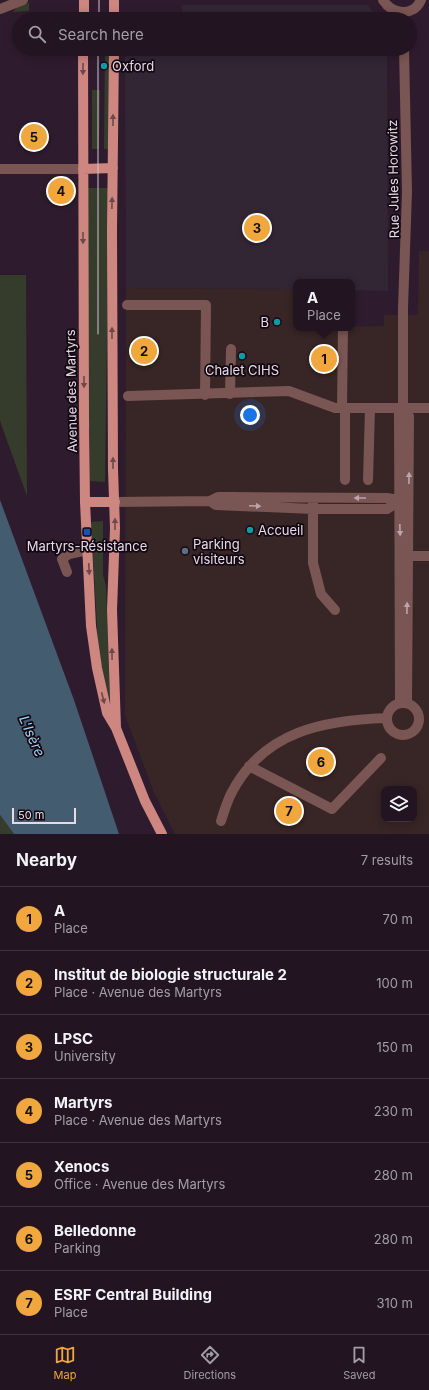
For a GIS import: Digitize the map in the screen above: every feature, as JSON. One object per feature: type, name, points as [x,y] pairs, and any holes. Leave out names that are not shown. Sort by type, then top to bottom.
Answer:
[{"type":"main road","points":[[84,0],[84,12]]},
{"type":"main road","points":[[114,0],[114,12]]},
{"type":"main road","name":"Avenue des Martyrs","points":[[84,56],[83,169],[86,502],[92,626],[97,668],[107,713],[116,728],[145,801],[162,834]]},
{"type":"main road","name":"Avenue des Martyrs","points":[[114,56],[112,453],[115,502],[112,610],[116,728]]},
{"type":"main road","points":[[83,169],[113,168]]},
{"type":"main road","points":[[86,502],[115,502]]},
{"type":"street","points":[[0,8],[23,0]]},
{"type":"street","points":[[383,0],[394,12]]},
{"type":"street","points":[[412,12],[421,0]]},
{"type":"street","name":"Rue Jules Horowitz","points":[[403,703],[404,501],[409,416],[404,408],[403,308],[407,192],[404,56]]},
{"type":"street","points":[[0,169],[83,169]]},
{"type":"street","points":[[127,305],[206,305],[205,395]]},
{"type":"street","points":[[343,331],[345,480]]},
{"type":"street","points":[[230,394],[231,349]]},
{"type":"street","points":[[128,396],[289,392],[335,408],[429,408]]},
{"type":"street","points":[[368,480],[370,408]]},
{"type":"street","points":[[115,502],[210,501],[216,505],[313,504],[387,509],[404,501]]},
{"type":"street","points":[[313,504],[313,563],[321,594],[335,610]]},
{"type":"street","points":[[67,572],[62,559],[69,554],[88,550]]},
{"type":"street","points":[[404,556],[429,556]]},
{"type":"street","points":[[403,703],[413,707],[424,719],[414,732],[402,735],[393,731],[388,726],[387,718],[390,710],[403,703]]},
{"type":"street","points":[[220,821],[232,792],[249,766],[284,738],[331,722],[387,718]]},
{"type":"street","points":[[249,766],[332,809],[381,758]]},
{"type":"shaded area","points":[[182,5],[368,5],[373,12],[182,12]]},
{"type":"shaded area","points":[[125,56],[387,56],[388,291],[355,290],[355,279],[293,279],[293,289],[126,288]]},
{"type":"shaded area","points":[[419,251],[429,251],[429,834],[175,834],[153,790],[125,715],[126,288],[293,289],[293,331],[355,331],[355,327],[384,326],[384,315],[418,315]]},
{"type":"green space","points":[[29,3],[29,11],[13,12],[19,5]]},
{"type":"green space","points":[[105,56],[110,56],[110,149],[104,149]]},
{"type":"green space","points":[[92,90],[100,90],[99,149],[92,149]]},
{"type":"green space","points":[[88,188],[109,188],[105,482],[90,481],[90,430],[87,423]]},
{"type":"green space","points":[[0,275],[26,275],[27,496],[0,421]]},
{"type":"green space","points":[[103,521],[103,575],[106,586],[110,703],[107,701],[98,643],[91,522]]},
{"type":"green space","points":[[0,815],[14,834],[0,834]]},
{"type":"water","name":"L'Isère","points":[[0,500],[74,700],[119,834],[14,834],[0,815]]},
{"type":"tram line","points":[[99,0],[99,12]]},
{"type":"tram line","points":[[98,56],[98,334]]},
{"type":"place","name":"Oxford","points":[[104,66]]},
{"type":"place","name":"Xenocs","points":[[34,137]]},
{"type":"place","name":"Martyrs","points":[[61,191]]},
{"type":"place","name":"LPSC","points":[[257,228]]},
{"type":"place","name":"B","points":[[277,322]]},
{"type":"place","name":"Institut de biologie structurale 2","points":[[144,351]]},
{"type":"place","name":"Chalet CIHS","points":[[242,356]]},
{"type":"place","name":"A","points":[[324,359]]},
{"type":"place","name":"Accueil","points":[[250,530]]},
{"type":"place","name":"Martyrs-Résistance","points":[[87,532]]},
{"type":"place","name":"Parking visiteurs","points":[[185,551]]},
{"type":"place","name":"Belledonne","points":[[321,762]]},
{"type":"place","name":"ESRF Central Building","points":[[289,811]]}]
